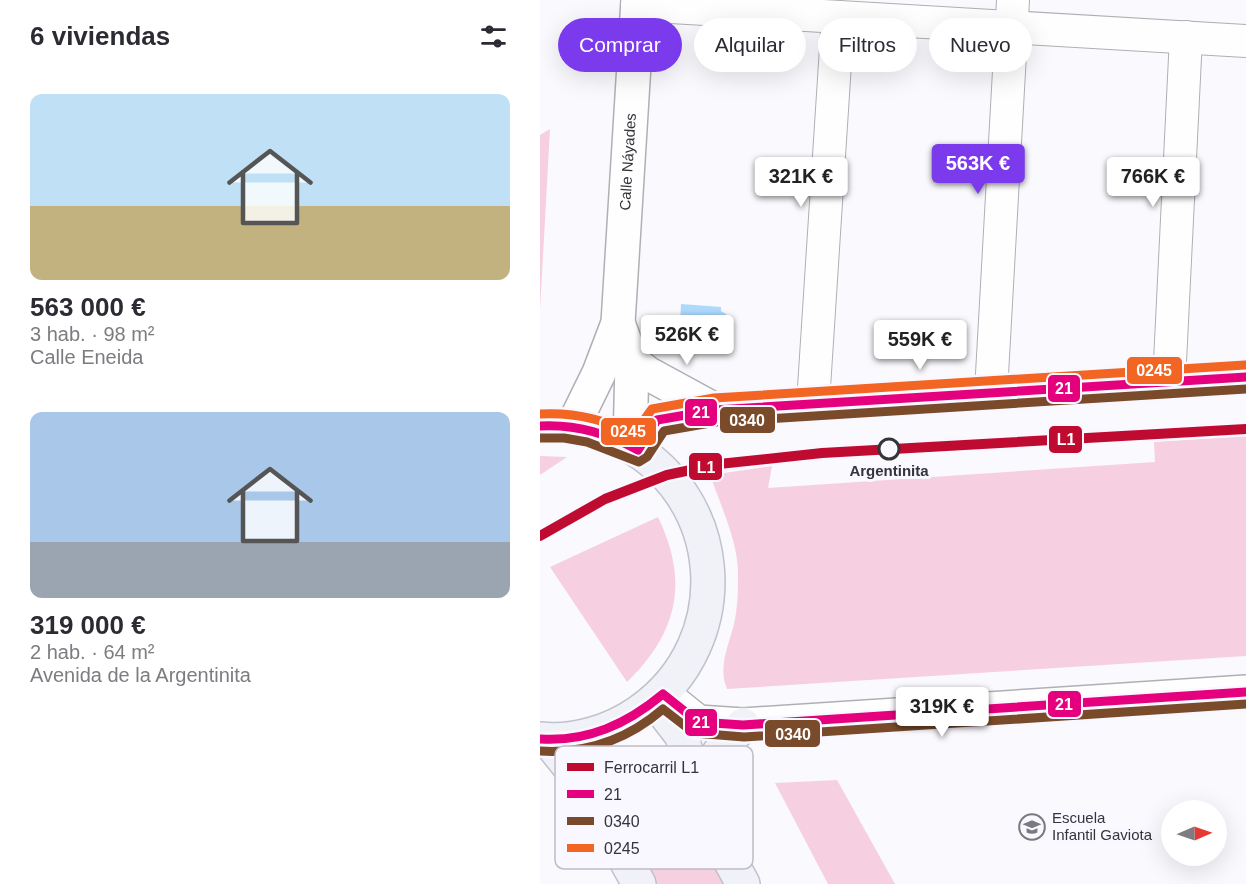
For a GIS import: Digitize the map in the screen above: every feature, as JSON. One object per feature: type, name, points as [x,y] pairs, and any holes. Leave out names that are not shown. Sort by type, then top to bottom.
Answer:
[{"type":"main road","name":"Calle Náyades","points":[[573,426],[599,373],[618,323],[638,2]]},
{"type":"main road","name":"Calle Náyades","points":[[618,323],[632,361],[634,448]]},
{"type":"main road","points":[[632,361],[647,373],[715,410]]},
{"type":"main road","points":[[634,448],[657,420],[715,410],[1246,377]]},
{"type":"main road","points":[[540,426],[573,426],[601,433],[634,448],[667,475],[687,502],[700,532],[708,567],[708,602],[700,636],[684,667],[659,697],[625,722],[589,735],[544,739]]},
{"type":"main road","points":[[659,697],[698,722],[743,725],[1246,692]]},
{"type":"main road","points":[[659,697],[681,736],[684,746]]},
{"type":"main road","points":[[724,746],[743,725]]},
{"type":"main road","points":[[544,739],[555,752]]},
{"type":"main road","points":[[631,869],[639,884]]},
{"type":"main road","points":[[735,869],[743,884]]},
{"type":"street","points":[[638,2],[838,16],[1013,14],[1186,37],[1246,41]]},
{"type":"street","points":[[991,392],[1013,14]]},
{"type":"street","points":[[813,403],[838,16]]},
{"type":"street","points":[[1169,382],[1186,37]]},
{"type":"shaded area","points":[[550,129],[540,310],[540,135]]},
{"type":"shaded area","points":[[1246,436],[1246,656],[727,689],[723,670],[737,608],[737,561],[728,523],[710,475],[772,466],[768,488],[1155,462],[1154,442]]},
{"type":"shaded area","points":[[540,456],[567,457],[540,475]]},
{"type":"shaded area","points":[[658,517],[668,541],[673,563],[675,585],[673,605],[658,644],[627,682],[550,567]]},
{"type":"shaded area","points":[[837,780],[895,884],[828,884],[775,783]]},
{"type":"shaded area","points":[[646,869],[720,869],[728,884],[654,884]]},
{"type":"water","points":[[681,304],[721,307],[727,319],[720,324],[720,329],[680,326]]},
{"type":"rail line","name":"L1","points":[[540,536],[605,499],[667,475],[719,464],[822,453],[1246,429]]},
{"type":"transit line","name":"0245","points":[[540,414],[564,414],[588,418],[611,424],[634,434],[652,409],[714,398],[1245,365]]},
{"type":"transit line","name":"21","points":[[540,426],[579,428],[615,439],[638,450],[657,420],[715,410],[1246,377]]},
{"type":"transit line","name":"0340","points":[[541,438],[564,438],[587,442],[639,462],[647,457],[664,431],[716,422],[1246,389]]},
{"type":"transit line","name":"21","points":[[540,739],[574,737],[606,729],[635,714],[663,694],[698,722],[743,725],[1246,692]]},
{"type":"transit line","name":"0340","points":[[593,746],[635,729],[663,709],[694,733],[744,737],[1246,704]]},
{"type":"transit line","name":"0340","points":[[540,751],[555,751]]},
{"type":"place","name":"Argentinita","points":[[889,449]]},
{"type":"place","name":"Escuela Infantil Gaviota","points":[[1032,827]]}]
